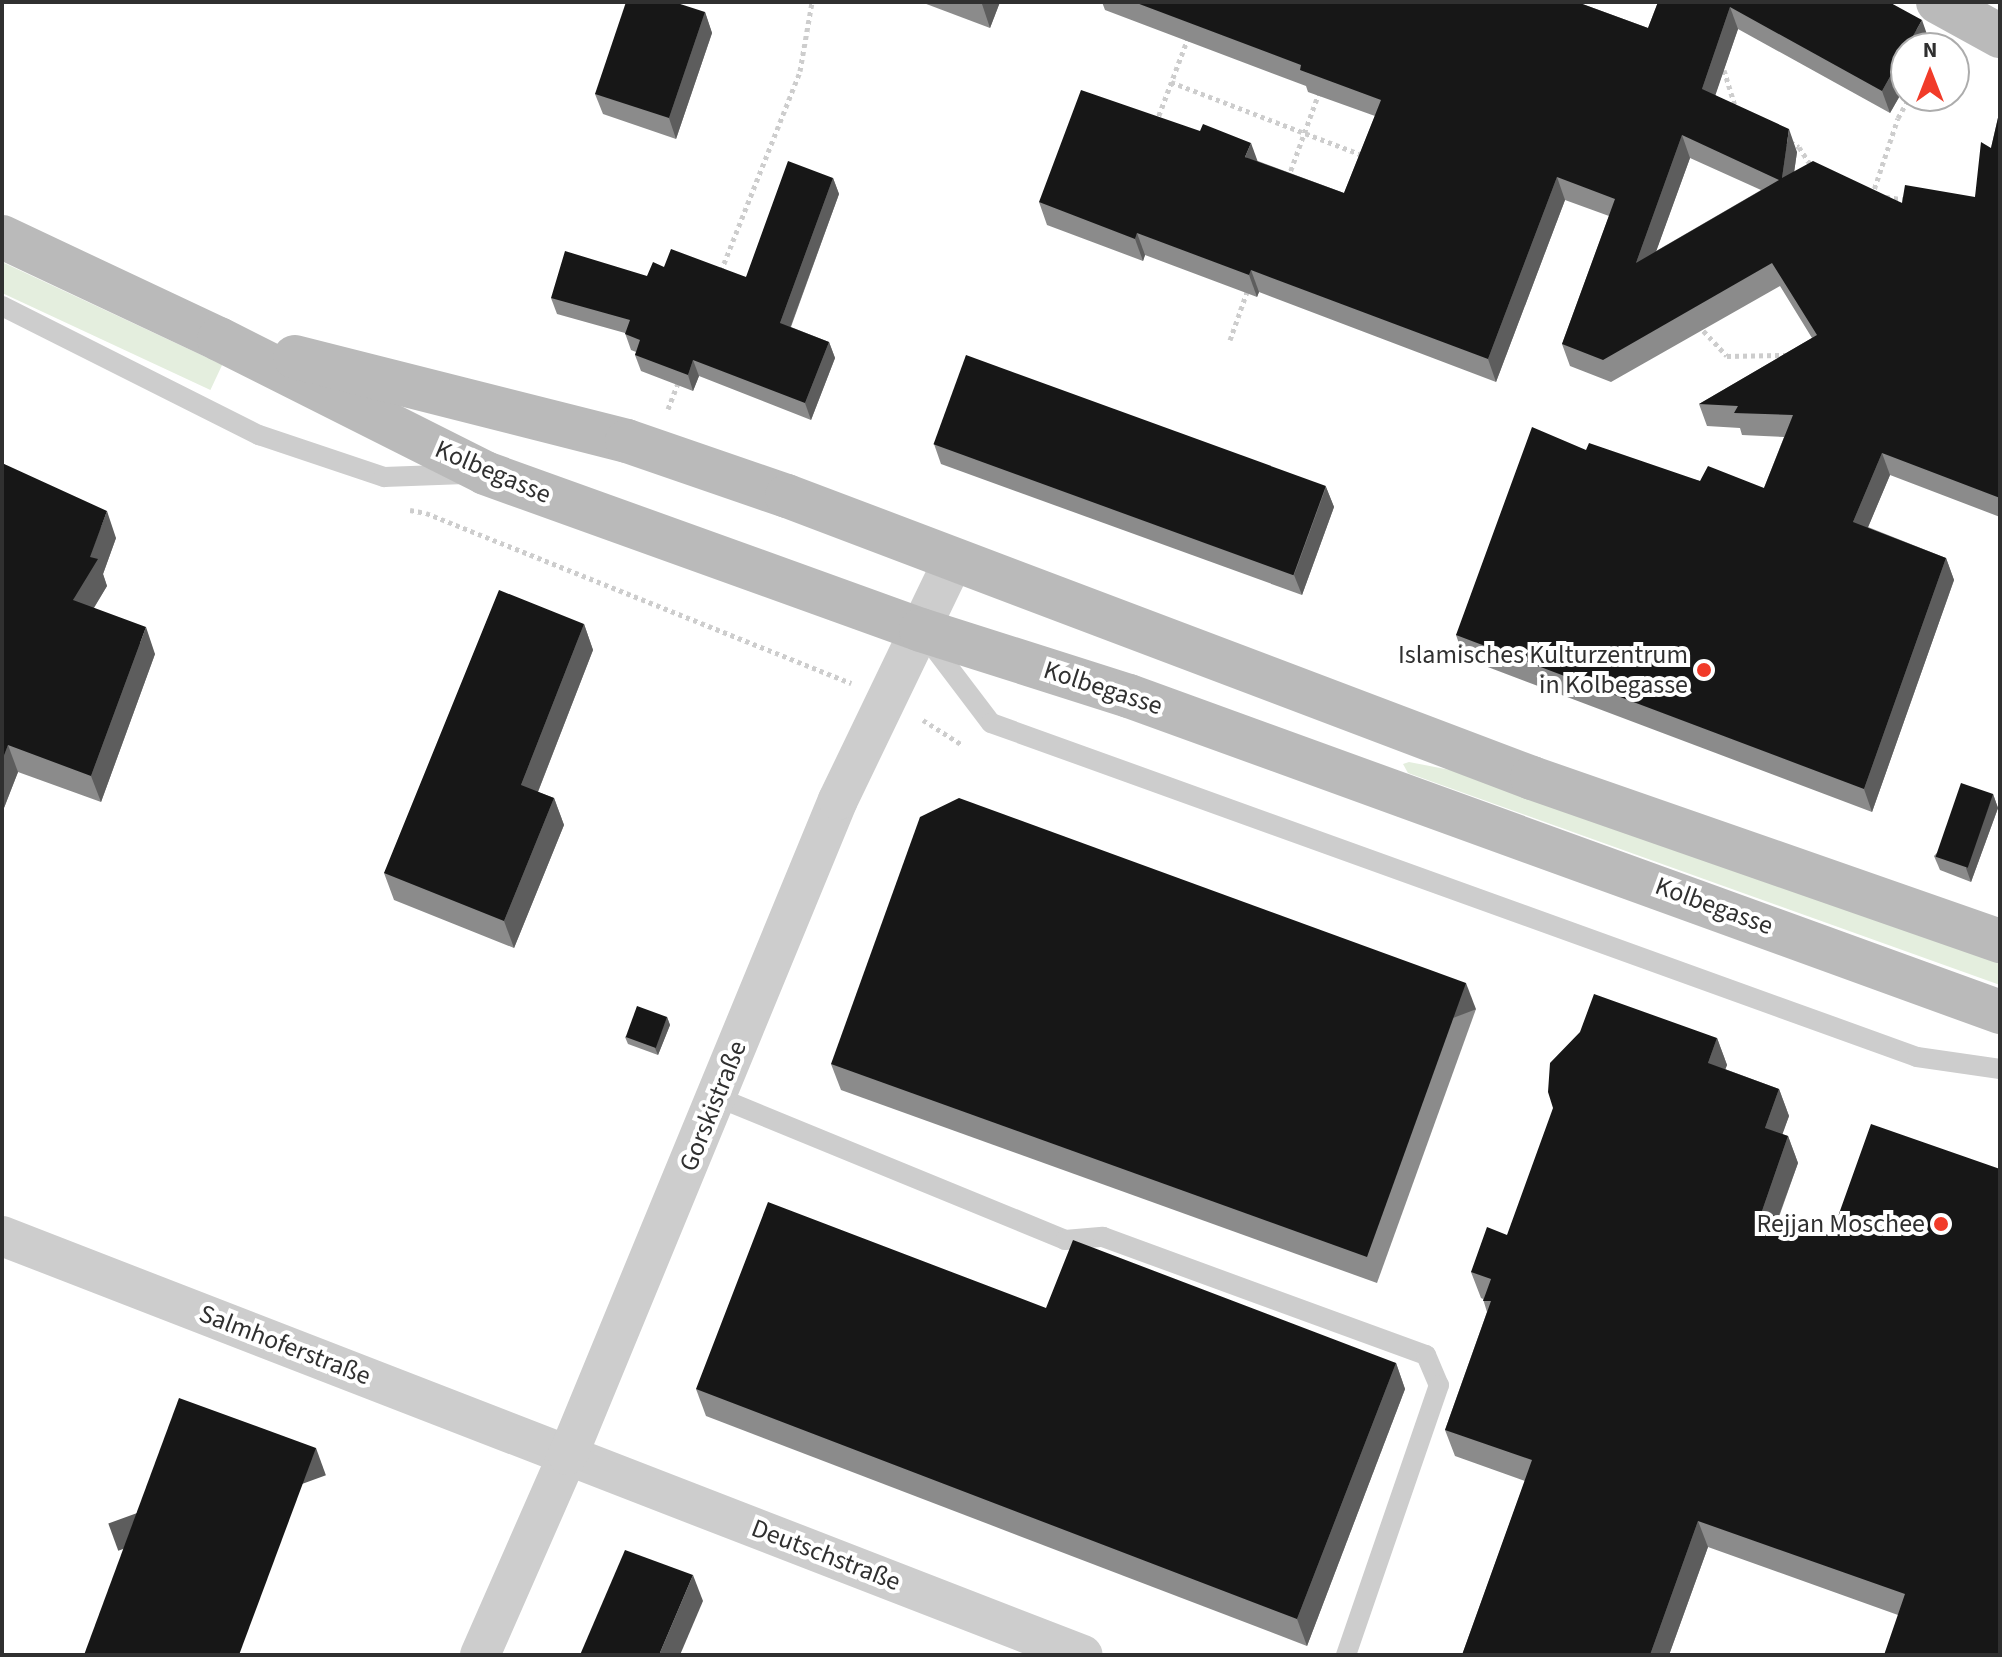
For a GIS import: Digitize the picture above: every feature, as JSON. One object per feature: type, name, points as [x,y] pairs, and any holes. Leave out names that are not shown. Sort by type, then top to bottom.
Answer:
[{"type":"main road","points":[[1938,2],[2000,36]]},
{"type":"main road","name":"Kolbegasse","points":[[2,237],[219,339],[485,473],[921,630],[1159,706],[2000,1012]]},
{"type":"main road","name":"Kolbegasse","points":[[219,339],[627,441],[787,496],[1532,778],[2000,941]]},
{"type":"street","name":"Gorskistraße","points":[[480,1655],[568,1455],[838,800],[953,561]]},
{"type":"street","name":"Salmhoferstraße","points":[[2,1236],[568,1455]]},
{"type":"street","name":"Deutschstraße","points":[[568,1455],[1083,1655]]},
{"type":"lane","points":[[2,306],[259,435],[384,477],[485,473]]},
{"type":"lane","points":[[921,630],[991,723],[1917,1057],[2000,1069]]},
{"type":"lane","points":[[717,1097],[1065,1240],[1103,1237],[1426,1355],[1439,1385],[1346,1655]]},
{"type":"path","points":[[716,283],[800,71],[812,2]]},
{"type":"path","points":[[1152,135],[1191,29]]},
{"type":"path","points":[[1724,70],[1737,111]]},
{"type":"path","points":[[1283,193],[1325,75]]},
{"type":"path","points":[[1171,82],[1373,159]]},
{"type":"path","points":[[1868,208],[1901,112]]},
{"type":"path","points":[[1787,140],[1799,147],[1814,171]]},
{"type":"path","points":[[1857,189],[1872,195],[1916,201]]},
{"type":"path","points":[[1230,340],[1251,281]]},
{"type":"path","points":[[1695,322],[1727,356],[1785,355],[1798,351]]},
{"type":"path","points":[[666,414],[683,370]]},
{"type":"path","points":[[396,508],[426,513],[887,697],[961,744]]},
{"type":"green space","points":[[2,262],[222,365],[210,390],[2,293]]},
{"type":"green space","points":[[1409,762],[1466,773],[2000,959],[2000,985],[1408,773],[1403,764]]},
{"type":"building","points":[[626,2],[674,2],[705,12],[669,118],[595,94]]},
{"type":"building","points":[[1134,2],[1577,2],[1648,28],[1658,2],[1889,2],[1922,20],[1915,32],[1890,32],[1890,77],[1882,91],[1730,7],[1702,89],[1789,129],[1782,178],[1813,161],[1902,203],[1905,185],[1975,197],[1981,142],[1991,148],[2000,109],[2000,498],[1882,453],[1853,522],[1946,558],[1864,789],[1456,635],[1532,427],[1586,450],[1589,443],[1700,481],[1708,466],[1764,488],[1793,415],[1734,413],[1738,406],[1699,404],[1817,335],[1772,263],[1603,360],[1562,344],[1615,199],[1557,177],[1488,359],[1251,270],[1249,275],[1137,233],[1135,239],[1039,202],[1081,90],[1200,131],[1203,124],[1251,143],[1245,157],[1344,193],[1381,100],[1300,70],[1301,65]],"holes":[[[1682,135],[1779,180],[1636,263]]]},
{"type":"building","points":[[788,161],[833,178],[780,323],[829,342],[805,403],[693,360],[688,375],[635,355],[640,340],[625,334],[630,320],[551,298],[565,251],[647,276],[653,262],[664,267],[671,249],[746,277]]},
{"type":"building","points":[[966,355],[1326,486],[1293,575],[934,444]]},
{"type":"building","points":[[2,463],[107,511],[90,557],[98,559],[73,600],[146,627],[91,776],[8,745],[2,761]]},
{"type":"building","points":[[499,590],[584,624],[521,785],[554,798],[504,921],[384,873]]},
{"type":"building","points":[[1961,783],[1993,794],[1968,868],[1936,857]]},
{"type":"building","points":[[959,798],[1466,983],[1367,1257],[831,1064],[920,817]]},
{"type":"building","points":[[1594,994],[1717,1038],[1708,1063],[1779,1089],[1765,1128],[1788,1136],[1762,1211],[1831,1236],[1871,1124],[2000,1169],[2000,1655],[1884,1655],[1905,1594],[1698,1521],[1650,1655],[1462,1655],[1532,1460],[1445,1430],[1491,1301],[1483,1301],[1491,1279],[1471,1272],[1487,1227],[1507,1235],[1553,1108],[1548,1092],[1550,1063],[1580,1032]]},
{"type":"building","points":[[637,1006],[667,1017],[656,1048],[626,1037]]},
{"type":"building","points":[[768,1202],[1046,1308],[1073,1240],[1396,1363],[1297,1619],[696,1389]]},
{"type":"building","points":[[179,1398],[316,1448],[239,1655],[84,1655]]},
{"type":"building","points":[[625,1550],[693,1575],[659,1655],[580,1655]]},
{"type":"place","name":"Islamisches Kulturzentrum in Kolbegasse","points":[[1704,670]]},
{"type":"place","name":"Rejjan Moschee","points":[[1941,1224]]}]
